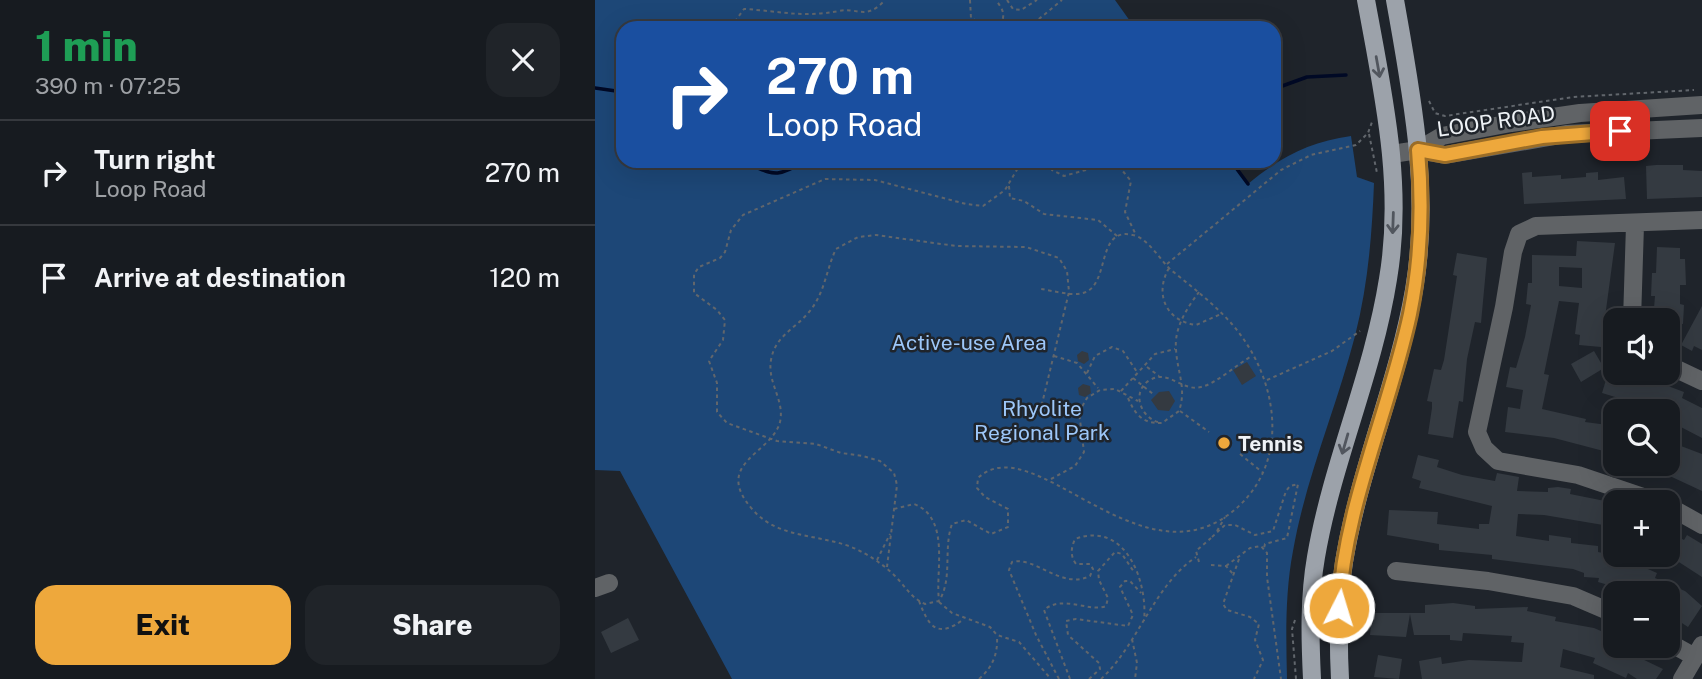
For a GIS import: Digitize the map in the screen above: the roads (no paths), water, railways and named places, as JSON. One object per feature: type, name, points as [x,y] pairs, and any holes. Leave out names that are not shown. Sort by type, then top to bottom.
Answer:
[{"type":"main road","points":[[1312,679],[1310,622],[1316,558],[1330,495],[1371,354],[1389,277],[1394,192],[1392,154],[1366,0]]},
{"type":"main road","points":[[1340,679],[1339,622],[1344,563],[1415,288],[1421,224],[1414,106],[1395,0]]},
{"type":"street","name":"LOOP ROAD","points":[[1418,150],[1442,136],[1511,123],[1580,113],[1702,105]]},
{"type":"street","name":"LOOP ROAD","points":[[1418,150],[1445,155],[1566,134],[1702,128]]},
{"type":"street","points":[[1392,154],[1418,150]]},
{"type":"street","points":[[1622,490],[1578,475],[1499,461],[1483,448],[1476,432],[1504,307],[1513,251],[1519,234],[1536,226],[1635,225],[1702,220]]},
{"type":"street","points":[[1632,308],[1635,225]]},
{"type":"street","points":[[1680,371],[1702,381]]},
{"type":"street","points":[[1680,513],[1702,526]]},
{"type":"street","points":[[1396,571],[1488,581],[1573,596],[1603,609]]},
{"type":"street","points":[[1680,646],[1698,651],[1682,679]]},
{"type":"waterway","points":[[1281,86],[1307,77],[1346,75]]},
{"type":"waterway","points":[[595,88],[616,91]]},
{"type":"waterway","points":[[758,168],[771,173],[793,168]]},
{"type":"waterway","points":[[1236,168],[1248,184]]},
{"type":"place","name":"Tennis","points":[[1224,443]]},
{"type":"park label","name":"Active-use Area","points":[[969,342]]},
{"type":"park label","name":"Rhyolite Regional Park","points":[[1042,420]]}]
